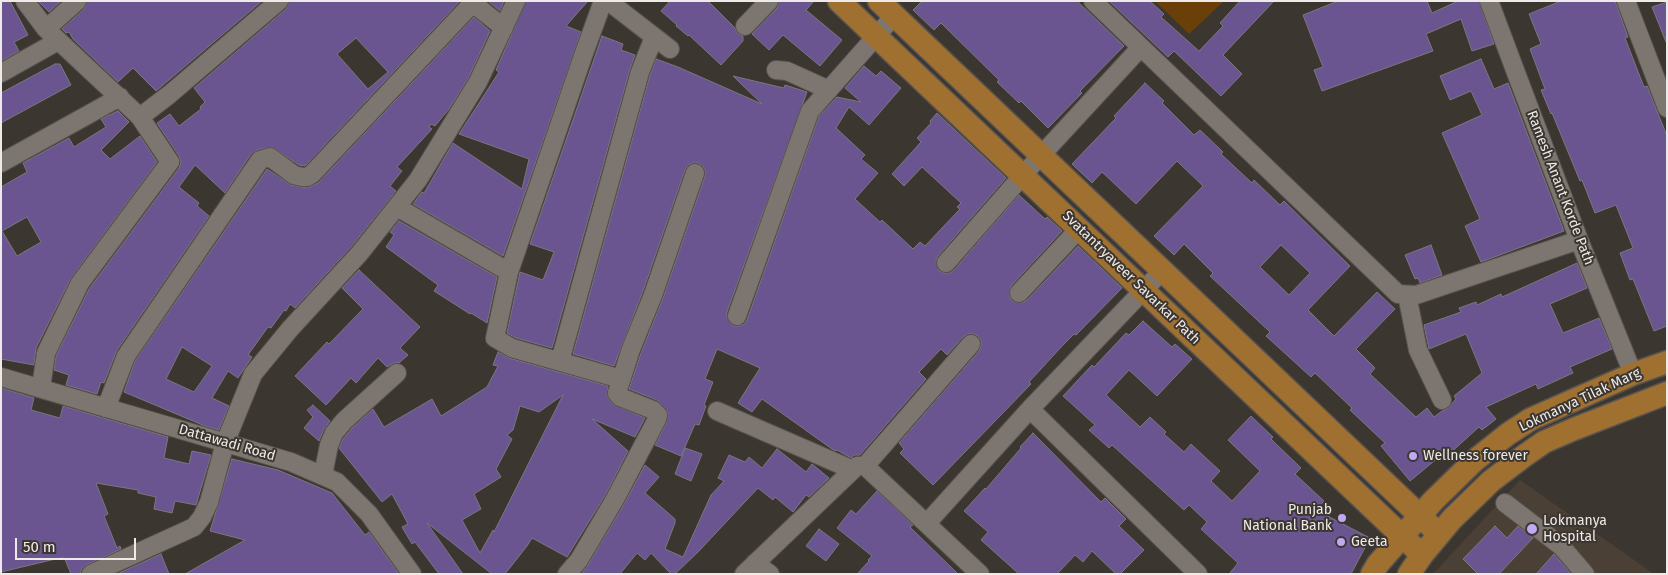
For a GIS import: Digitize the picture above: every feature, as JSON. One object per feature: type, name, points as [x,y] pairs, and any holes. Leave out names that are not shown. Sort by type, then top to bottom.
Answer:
[{"type":"main road","name":"Svatantryaveer Savarkar Path","points":[[839,1],[1422,555]]},
{"type":"main road","name":"Svatantryaveer Savarkar Path","points":[[887,9],[1439,534]]},
{"type":"main road","name":"Lokmanya Tilak Marg","points":[[1372,574],[1378,564],[1433,501],[1474,461],[1508,434],[1531,419],[1633,374],[1667,362]]},
{"type":"main road","name":"Lokmanya Tilak Marg","points":[[1409,574],[1452,519],[1491,481],[1524,456],[1544,442],[1667,393]]},
{"type":"street","points":[[25,1],[52,35],[140,117],[170,162],[80,283],[46,353],[41,388]]},
{"type":"street","points":[[1,73],[52,35],[77,1]]},
{"type":"street","points":[[140,117],[170,94],[279,1]]},
{"type":"street","points":[[91,574],[194,527],[202,517],[209,502],[224,443],[253,374],[290,329],[359,254],[418,180],[478,82],[516,1]]},
{"type":"street","points":[[603,1],[582,56],[509,272],[495,338],[512,348],[621,379]]},
{"type":"street","points":[[608,1],[670,49]]},
{"type":"street","points":[[745,26],[769,1]]},
{"type":"street","points":[[1093,1],[1382,281],[1398,294],[1416,296],[1579,240]]},
{"type":"street","name":"Ramesh Anant Korde Path","points":[[1489,1],[1579,240],[1633,374]]},
{"type":"street","points":[[1626,1],[1667,108]]},
{"type":"street","points":[[106,408],[126,356],[260,160],[270,157],[294,175],[302,178],[307,177],[312,174],[468,8],[476,6],[504,28]]},
{"type":"street","points":[[737,316],[810,111],[876,36],[887,9]]},
{"type":"street","points":[[560,361],[640,72],[654,37]]},
{"type":"street","points":[[946,263],[1023,175],[1141,48]]},
{"type":"street","points":[[776,70],[787,71],[829,90]]},
{"type":"street","points":[[1,163],[120,98]]},
{"type":"street","points":[[567,574],[579,560],[657,419],[658,415],[653,410],[618,396],[621,379],[631,349],[653,295],[696,173]]},
{"type":"street","points":[[397,207],[509,272]]},
{"type":"street","points":[[1019,293],[1079,229]]},
{"type":"street","points":[[928,523],[1030,409],[1162,271]]},
{"type":"street","points":[[1407,295],[1418,350],[1442,400]]},
{"type":"street","points":[[750,568],[859,468],[971,344]]},
{"type":"street","points":[[323,476],[329,445],[334,433],[344,421],[397,373]]},
{"type":"street","name":"Dattawadi Road","points":[[1,377],[291,462],[337,482],[369,514],[412,574]]},
{"type":"street","points":[[1030,409],[1198,574]]},
{"type":"street","points":[[717,411],[859,468],[928,523],[980,574]]},
{"type":"street","points":[[1505,503],[1561,546],[1585,574]]},
{"type":"street","points":[[750,568],[770,574]]},
{"type":"shaded area","points":[[1155,1],[1224,1],[1189,34]]},
{"type":"shaded area","name":"Lokmanya Hospital","points":[[1520,480],[1654,574],[1433,574]]},
{"type":"building","points":[[1,1],[10,1],[28,35],[14,42],[19,51],[1,61]]},
{"type":"building","points":[[38,1],[61,1],[49,12]]},
{"type":"building","points":[[87,1],[262,1],[156,91],[133,68],[118,82],[73,39],[69,32],[66,33],[62,29],[84,9]]},
{"type":"building","points":[[289,1],[460,1],[305,166],[299,165],[272,147],[257,150],[251,154],[225,193],[195,165],[179,187],[199,203],[197,206],[209,216],[117,350],[104,383],[101,382],[97,394],[66,385],[69,375],[54,370],[56,356],[89,289],[179,168],[181,162],[179,156],[157,123],[170,114],[179,126],[201,109],[200,107],[205,102],[194,88],[286,9]],"holes":[[[356,38],[388,72],[368,89],[337,54]]]},
{"type":"building","points":[[488,1],[504,1],[500,11]]},
{"type":"building","points":[[526,1],[588,1],[566,26],[581,32],[503,256],[413,204],[422,192],[424,193],[453,143],[522,189],[529,159],[459,134],[499,72],[496,70]]},
{"type":"building","points":[[670,1],[708,1],[735,28],[737,33],[743,36],[743,41],[721,65],[661,11]]},
{"type":"building","points":[[779,1],[814,1],[806,10],[842,40],[820,66],[783,35],[769,50],[752,34],[777,8]]},
{"type":"building","points":[[922,1],[1077,1],[1124,46],[1080,91],[1082,93],[1048,128],[1021,101],[1019,103],[997,82],[999,80],[941,23],[934,30],[913,10]]},
{"type":"building","points":[[1109,1],[1150,1],[1164,14],[1161,17],[1199,51],[1223,26],[1220,23],[1240,1],[1274,1],[1223,55],[1242,74],[1221,96],[1174,51],[1168,57]]},
{"type":"building","points":[[1338,1],[1427,1],[1432,13],[1458,1],[1479,1],[1494,44],[1472,51],[1461,19],[1426,34],[1433,51],[1322,91],[1314,70],[1323,67],[1303,15]]},
{"type":"building","points":[[1561,1],[1615,1],[1628,37],[1625,38],[1644,87],[1647,86],[1667,136],[1667,326],[1654,331],[1633,279],[1630,280],[1620,253],[1633,248],[1616,205],[1595,213],[1541,90],[1545,89],[1530,49],[1541,44],[1529,14]]},
{"type":"building","points":[[1667,2],[1667,41],[1666,42],[1652,7]]},
{"type":"building","points":[[474,17],[490,31],[469,77],[449,109],[435,126],[431,124],[429,127],[432,129],[397,167],[402,171],[390,186],[396,191],[351,247],[295,308],[290,304],[271,328],[268,327],[248,355],[252,357],[238,378],[228,371],[212,398],[229,406],[219,430],[124,392],[135,361],[267,169],[291,185],[307,188],[318,183]],"holes":[[[182,347],[212,366],[194,392],[166,379]]]},
{"type":"building","points":[[602,36],[623,44],[621,50],[635,55],[552,348],[516,338],[507,333],[520,272],[543,280],[554,252],[530,244]]},
{"type":"building","points":[[656,59],[762,104],[733,76],[784,88],[785,85],[807,92],[727,312],[727,318],[733,326],[744,324],[747,320],[819,116],[837,97],[861,102],[845,88],[864,66],[876,76],[881,71],[901,88],[869,125],[849,107],[836,128],[865,155],[861,159],[878,173],[855,199],[880,222],[882,220],[913,249],[920,242],[925,246],[960,209],[957,207],[961,203],[922,167],[904,186],[892,174],[921,142],[917,138],[931,123],[930,121],[937,113],[1006,178],[938,256],[936,261],[939,271],[950,273],[954,270],[1019,195],[1045,219],[1047,217],[1062,231],[1011,286],[1009,296],[1012,301],[1022,303],[1027,300],[1078,246],[1122,288],[1076,335],[1074,334],[1063,345],[1029,382],[1031,384],[933,485],[900,453],[904,449],[899,443],[979,351],[981,341],[978,336],[973,334],[963,337],[947,355],[941,349],[919,372],[926,379],[860,455],[854,455],[851,458],[832,449],[762,399],[752,412],[738,403],[760,368],[717,349],[705,379],[713,382],[704,405],[706,406],[699,425],[695,424],[681,456],[655,445],[666,424],[668,412],[657,400],[629,389],[705,176],[703,166],[693,163],[688,165],[685,170],[643,291],[614,366],[573,354]]},
{"type":"building","points":[[1481,59],[1494,89],[1508,83],[1564,231],[1481,262],[1465,226],[1480,219],[1442,133],[1482,115],[1471,91],[1450,100],[1440,76]]},
{"type":"building","points":[[55,64],[60,64],[71,85],[1,123],[1,93]]},
{"type":"building","points":[[1145,83],[1194,135],[1200,130],[1223,152],[1221,154],[1252,183],[1254,180],[1280,205],[1284,201],[1350,266],[1308,310],[1334,336],[1377,292],[1395,309],[1356,349],[1375,368],[1370,374],[1416,417],[1427,408],[1434,417],[1447,409],[1456,399],[1454,396],[1482,373],[1466,334],[1429,349],[1424,325],[1461,312],[1459,308],[1476,302],[1477,305],[1501,294],[1502,297],[1577,263],[1587,288],[1550,304],[1563,333],[1599,318],[1612,349],[1570,367],[1573,373],[1538,389],[1536,384],[1486,407],[1496,419],[1482,430],[1479,427],[1448,455],[1445,452],[1410,481],[1381,446],[1385,443],[1350,410],[1352,408],[1315,373],[1311,377],[1266,336],[1270,332],[1210,276],[1213,273],[1184,244],[1174,255],[1154,236],[1203,186],[1177,161],[1136,204],[1102,172],[1092,183],[1072,164],[1116,118],[1114,116]],"holes":[[[1281,245],[1310,273],[1289,295],[1260,267]]]},
{"type":"building","points":[[118,111],[129,122],[101,150],[110,159],[140,136],[157,162],[71,278],[36,348],[34,365],[1,359],[1,187],[27,172],[23,163],[69,138],[74,147],[106,127],[101,119]],"holes":[[[27,217],[41,242],[17,256],[2,231]]]},
{"type":"building","points":[[399,221],[497,277],[487,323],[434,291],[438,285],[386,247],[394,235],[390,232]]},
{"type":"building","points":[[1431,245],[1442,275],[1420,283],[1418,278],[1415,279],[1405,255]]},
{"type":"building","points":[[359,270],[420,327],[400,348],[408,355],[399,363],[394,363],[387,367],[378,358],[356,383],[351,378],[326,405],[295,376],[327,342],[329,344],[363,309],[342,288]]},
{"type":"building","points":[[1143,321],[1172,347],[1175,344],[1192,359],[1157,396],[1129,370],[1106,395],[1140,427],[1150,417],[1166,432],[1164,434],[1184,452],[1191,444],[1220,471],[1211,481],[1232,501],[1260,471],[1228,440],[1251,416],[1273,437],[1271,439],[1301,468],[1295,474],[1324,501],[1316,510],[1370,538],[1351,574],[1229,574],[1238,563],[1201,529],[1207,522],[1189,505],[1184,510],[1112,445],[1109,448],[1089,430],[1095,425],[1063,396],[1126,333],[1129,335]]},
{"type":"building","points":[[498,352],[509,358],[608,386],[607,395],[612,404],[645,418],[635,437],[592,419],[628,451],[606,494],[567,557],[532,538],[505,574],[492,574],[427,523],[463,574],[439,574],[415,542],[412,544],[402,527],[408,524],[392,494],[382,502],[339,448],[343,439],[352,428],[373,409],[384,427],[432,399],[441,416],[487,387],[498,366],[493,365]],"holes":[[[563,395],[494,532],[493,530],[480,553],[462,520],[481,509],[474,494],[501,477],[496,469],[512,439],[507,435],[513,430],[520,406],[539,412]]]},
{"type":"building","points":[[1,388],[34,398],[31,410],[60,418],[63,406],[168,437],[164,458],[189,464],[192,451],[211,455],[196,505],[175,501],[172,513],[154,509],[156,497],[138,493],[138,490],[96,483],[108,514],[104,516],[117,548],[120,546],[121,549],[86,565],[82,568],[80,574],[71,574],[64,557],[1,572]]},
{"type":"building","points":[[313,405],[330,421],[319,441],[304,428],[313,417],[307,410]]},
{"type":"building","points":[[1033,433],[1101,502],[1105,498],[1126,519],[1119,526],[1144,550],[1120,574],[1116,574],[1092,551],[1083,562],[1075,555],[1057,574],[1019,574],[981,540],[988,532],[964,511],[986,489]]},
{"type":"building","points":[[685,448],[702,454],[691,481],[675,474]]},
{"type":"building","points":[[777,449],[806,472],[812,464],[829,478],[809,497],[806,495],[793,512],[775,497],[773,500],[758,488],[675,574],[671,574],[651,553],[645,560],[637,553],[620,574],[581,574],[624,504],[645,465],[659,477],[645,493],[675,519],[665,549],[683,557],[711,495],[724,481],[718,478],[729,455],[745,462],[749,457],[762,468]]},
{"type":"building","points":[[232,459],[278,470],[332,493],[365,535],[369,532],[399,574],[185,574],[245,540],[210,531]]},
{"type":"building","points":[[877,491],[913,525],[910,527],[958,574],[857,574],[872,556],[837,528],[851,510],[856,514]]},
{"type":"building","points":[[1495,526],[1507,538],[1518,526],[1533,538],[1499,574],[1478,574],[1463,559]]},
{"type":"building","points":[[819,529],[839,544],[826,561],[806,546]]},
{"type":"building","points":[[161,554],[169,574],[117,574]]},
{"type":"building","points":[[1554,554],[1571,574],[1536,574]]},
{"type":"place","name":"Wellness forever","points":[[1413,456]]},
{"type":"place","name":"Punjab National Bank","points":[[1342,518]]},
{"type":"place","name":"Lokmanya Hospital","points":[[1532,529]]},
{"type":"place","name":"Geeta","points":[[1341,542]]}]
